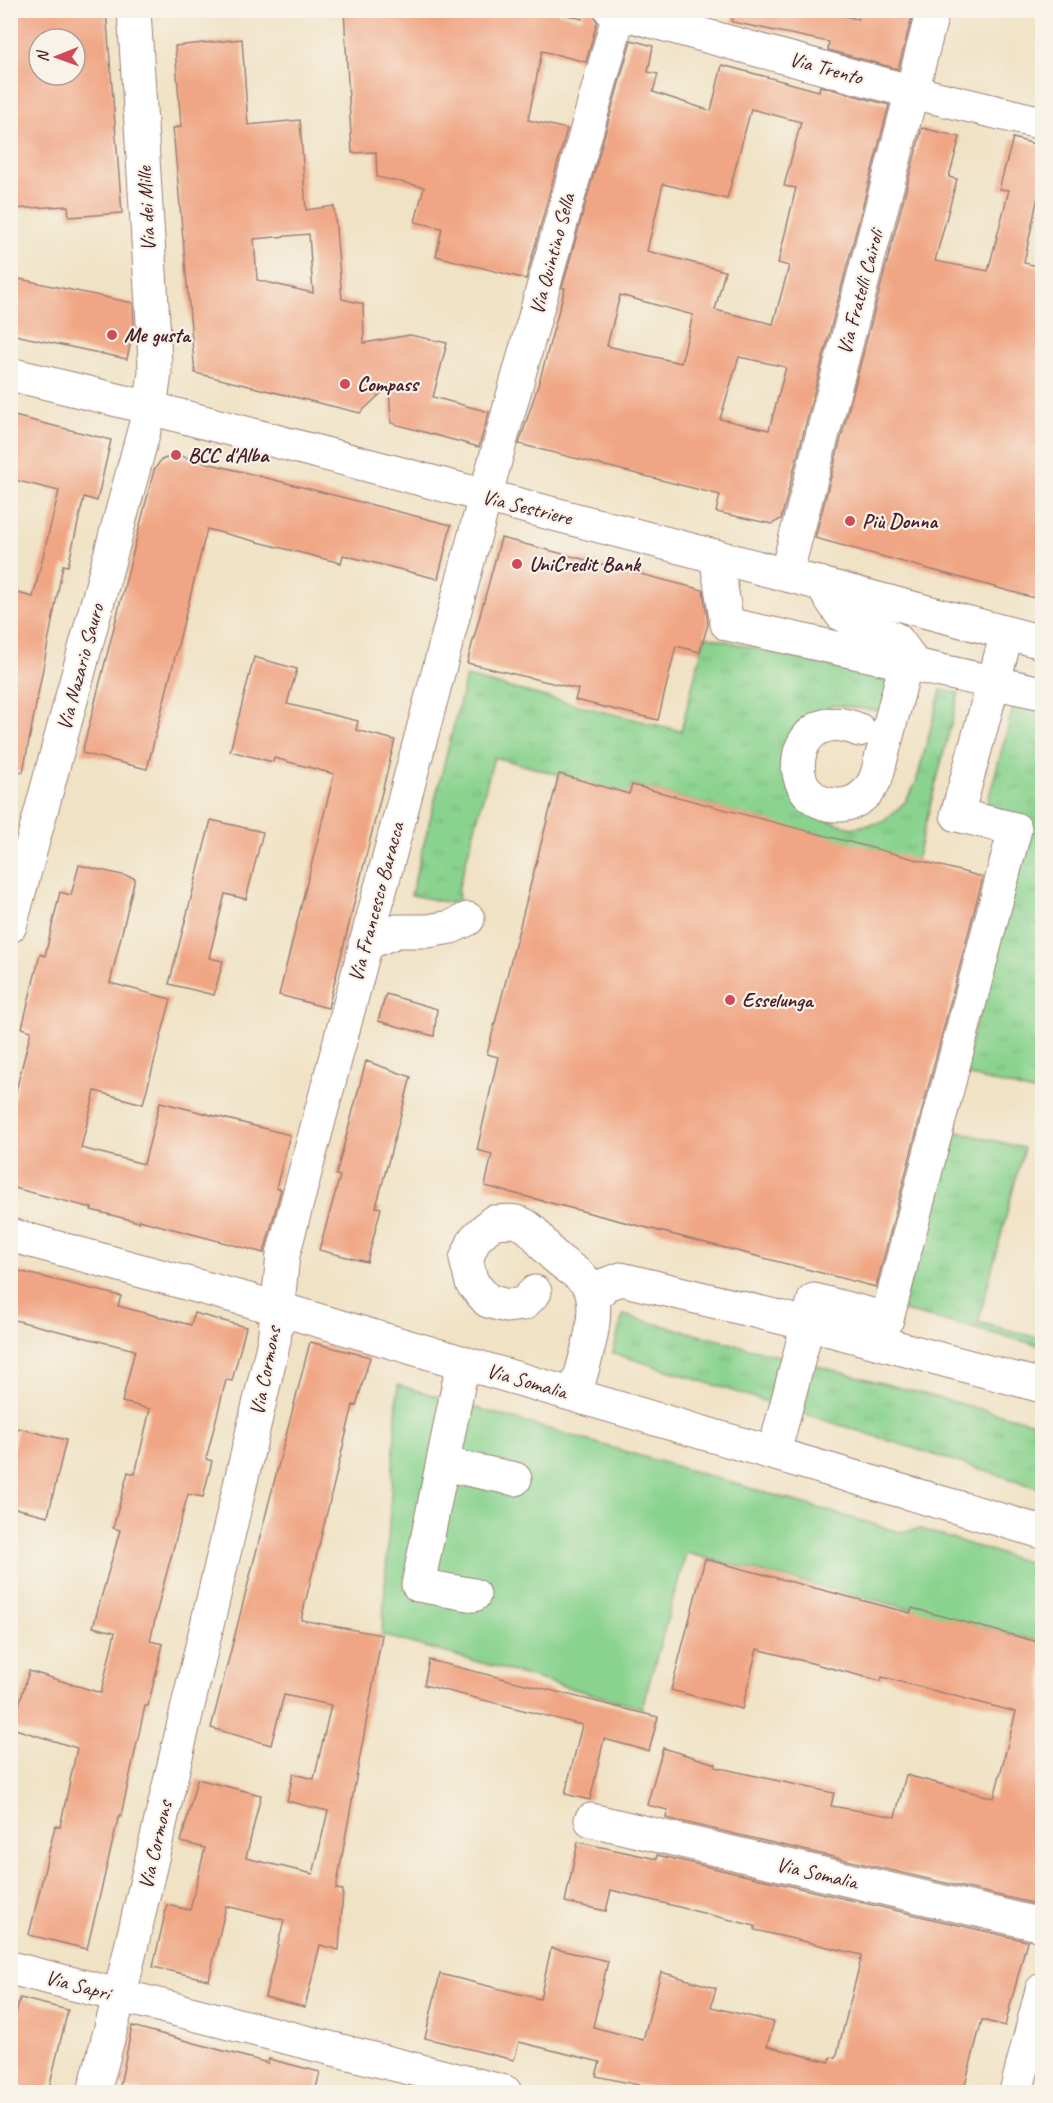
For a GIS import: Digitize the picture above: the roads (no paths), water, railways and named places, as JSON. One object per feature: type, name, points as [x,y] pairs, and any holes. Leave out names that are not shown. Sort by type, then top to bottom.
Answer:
[{"type":"street","name":"Via dei Mille","points":[[134,10],[154,338],[155,373],[150,408]]},
{"type":"street","name":"Via Fratelli Cairoli","points":[[786,574],[933,10]]},
{"type":"street","name":"Via Trento","points":[[616,11],[912,92],[1042,123]]},
{"type":"street","name":"Via Quintino Sella","points":[[485,497],[616,11]]},
{"type":"street","name":"Via Sestriere","points":[[10,374],[150,408],[1042,642]]},
{"type":"street","name":"Via Nazario Sauro","points":[[10,926],[150,408]]},
{"type":"street","name":"Via Francesco Baracca","points":[[276,1308],[284,1255],[485,497]]},
{"type":"street","points":[[716,556],[727,624],[1042,693]]},
{"type":"street","points":[[820,583],[841,614],[897,640],[908,655],[876,778],[871,788],[864,795],[847,804],[837,805],[818,801],[803,785],[798,774],[797,761],[800,748],[807,737],[824,726],[847,725],[859,730]]},
{"type":"street","points":[[774,1454],[814,1300],[887,1319],[1015,829],[957,815],[1007,633]]},
{"type":"street","points":[[365,944],[398,931],[428,931],[451,927],[468,919]]},
{"type":"street","points":[[535,1292],[522,1304],[507,1306],[488,1301],[472,1283],[466,1259],[475,1239],[493,1222],[518,1221],[536,1233],[550,1252],[587,1282],[594,1299],[590,1339],[574,1395]]},
{"type":"street","name":"Via Somalia","points":[[10,1235],[276,1308],[1042,1532]]},
{"type":"street","points":[[594,1299],[604,1285],[621,1279],[808,1324],[1042,1386]]},
{"type":"street","name":"Via Cormons","points":[[120,1994],[274,1341],[276,1308]]},
{"type":"street","points":[[463,1362],[418,1585],[474,1595]]},
{"type":"street","points":[[443,1464],[515,1479]]},
{"type":"street","name":"Via Somalia","points":[[591,1820],[1042,1925]]},
{"type":"street","name":"Via Sapri","points":[[10,1968],[120,1994],[94,2092]]},
{"type":"street","points":[[1016,2092],[1042,1990]]},
{"type":"street","points":[[120,1994],[505,2092]]},
{"type":"place","name":"Me gusta","points":[[112,335]]},
{"type":"place","name":"Compass","points":[[345,384]]},
{"type":"place","name":"BCC d'Alba","points":[[176,455]]},
{"type":"place","name":"Più Donna","points":[[850,521]]},
{"type":"place","name":"UniCredit Bank","points":[[517,564]]},
{"type":"place","name":"Esselunga","points":[[730,1000]]}]
